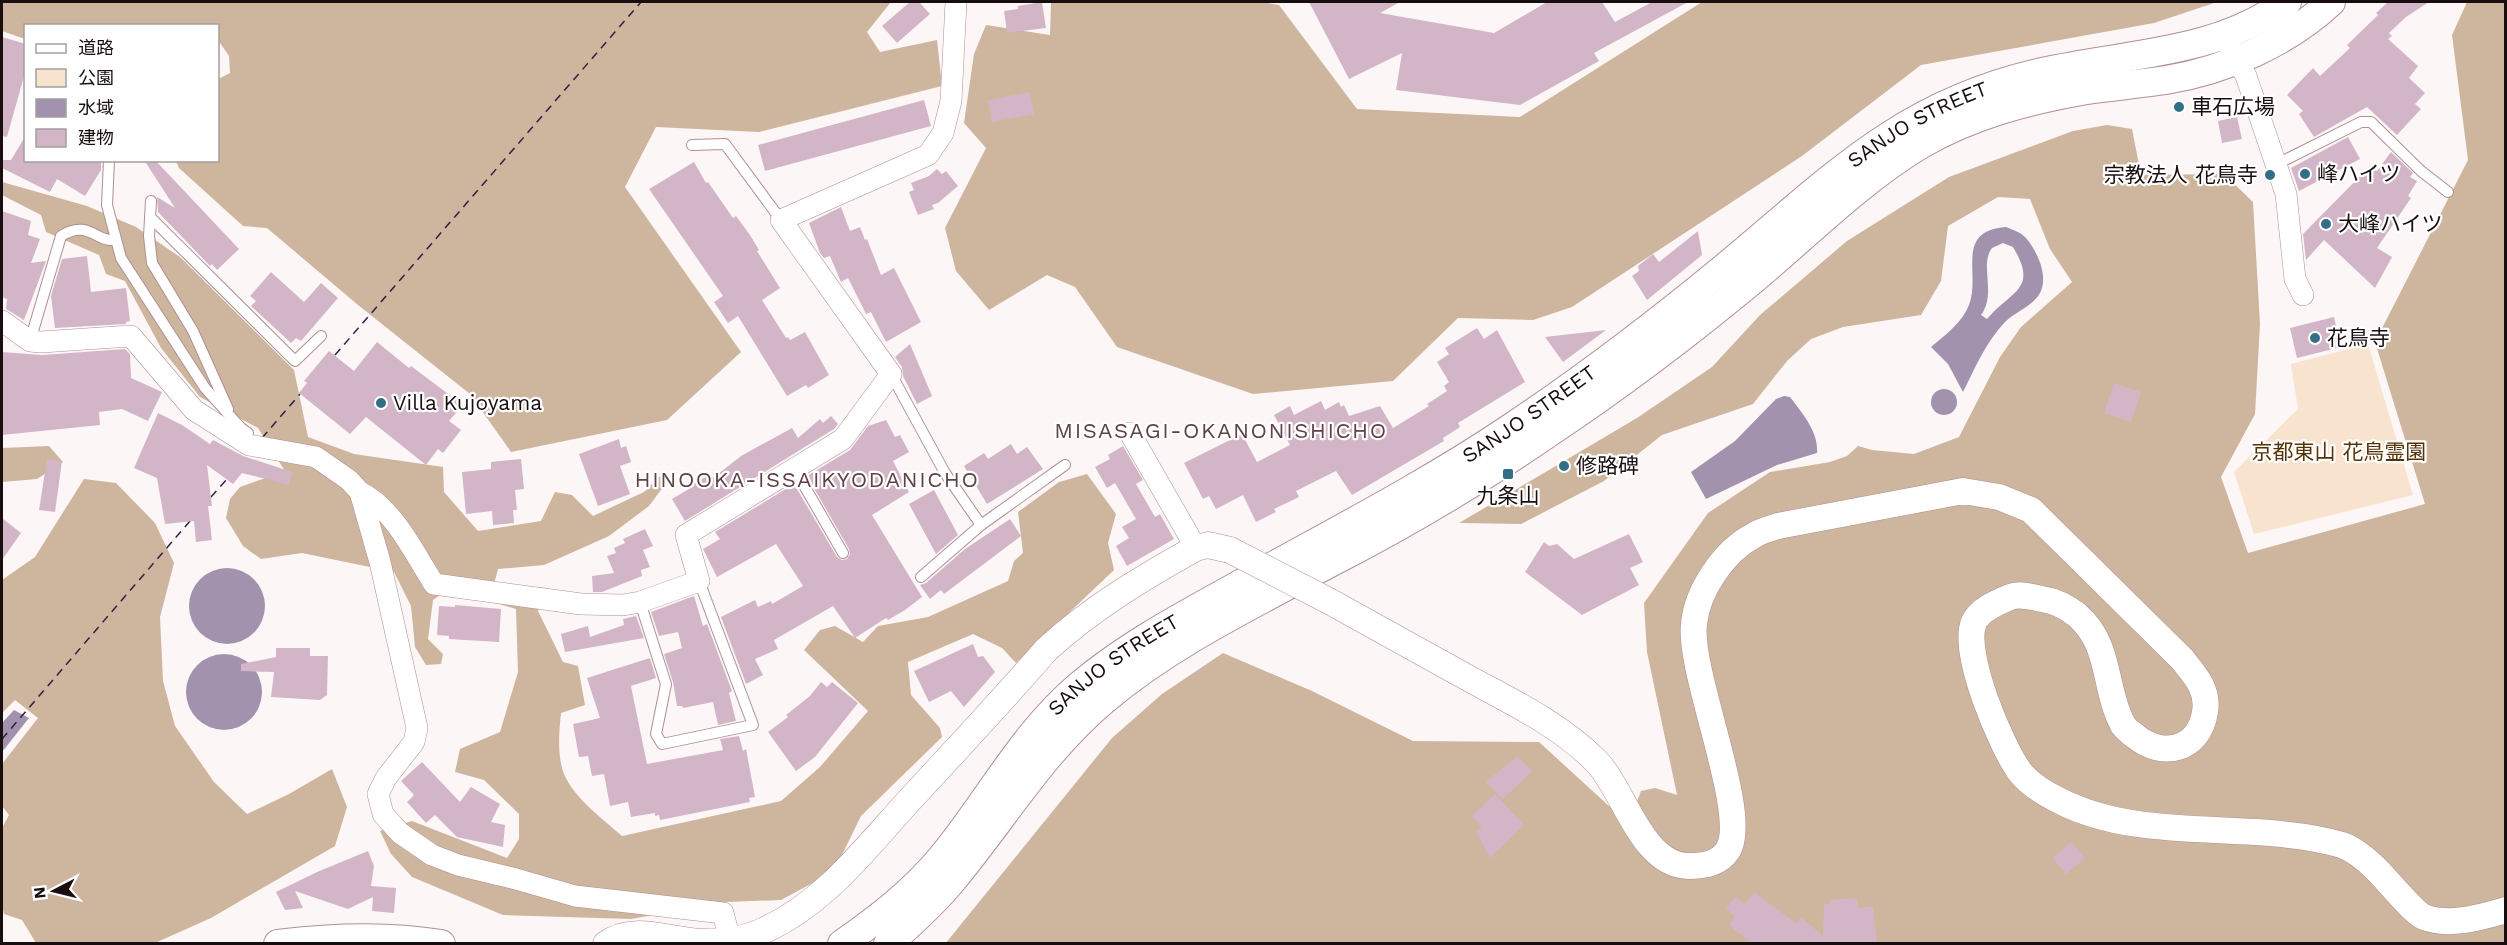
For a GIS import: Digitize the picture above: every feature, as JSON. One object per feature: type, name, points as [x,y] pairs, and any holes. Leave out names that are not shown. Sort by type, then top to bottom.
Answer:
[{"type":"main road","name":"SANJO STREET","points":[[888,944],[951,882],[1022,786],[1062,738],[1102,701],[1155,660],[1265,597],[1411,519],[1549,433],[1613,389],[1747,285],[1893,162],[1952,127],[2007,108],[2087,90],[2174,78],[2230,48],[2262,18],[2286,2]]},
{"type":"main road","name":"SANJO STREET","points":[[842,944],[904,897],[942,856],[1011,760],[1040,726],[1075,689],[1118,655],[1164,626],[1394,500],[1511,428],[1672,310],[1855,158],[1920,116],[1946,102],[2006,80],[2054,69],[2162,52],[2230,48],[2282,37],[2331,2]]},
{"type":"main road","points":[[278,944],[351,937],[416,939],[441,944]]},
{"type":"street","points":[[2,321],[30,341],[131,336],[194,410],[249,445],[316,457],[349,480],[360,492],[374,498],[393,521],[434,584],[581,603],[623,605],[640,602],[699,581],[686,535],[843,439],[891,374],[781,219],[928,155],[943,133],[951,101],[956,2]]},
{"type":"street","points":[[2230,48],[2246,76],[2286,194],[2295,279],[2303,296]]},
{"type":"street","points":[[1130,433],[1196,548]]},
{"type":"street","points":[[606,944],[615,937],[635,934],[703,942],[730,940],[764,931],[801,910],[841,876],[1077,622],[1119,592],[1196,548],[1208,545],[1230,550],[1329,601],[1549,722],[1597,762],[1648,843],[1666,860],[1685,866],[1701,866],[1716,862],[1729,849],[1732,832],[1730,806],[1696,652],[1694,624],[1700,599],[1716,571],[1738,546],[1753,535],[1778,526],[1963,490],[1999,497],[2031,510],[2182,659],[2203,686],[2205,715],[2193,738],[2178,747],[2162,750],[2145,744],[2124,727],[2103,653],[2089,625],[2069,609],[2048,600],[2016,595],[1992,604],[1975,621],[1970,648],[1978,683],[2020,772],[2045,794],[2080,811],[2119,820],[2186,828],[2259,831],[2345,846],[2364,856],[2422,917],[2445,921],[2469,920],[2505,910]]},
{"type":"street","points":[[360,492],[380,562],[417,728],[414,742],[386,778],[378,794],[382,814],[399,833],[432,855],[458,865],[575,896],[723,914],[730,940]]},
{"type":"lane","points":[[2275,165],[2361,122],[2371,122],[2421,171],[2448,192]]},
{"type":"lane","points":[[692,145],[725,144],[781,219]]},
{"type":"lane","points":[[109,162],[107,205],[114,240],[121,258],[205,388],[240,428],[274,448]]},
{"type":"lane","points":[[151,201],[149,236],[152,263],[193,331],[233,420]]},
{"type":"lane","points":[[150,217],[295,361],[321,336]]},
{"type":"lane","points":[[30,341],[61,236],[68,231],[90,230],[109,240],[114,240]]},
{"type":"lane","points":[[891,374],[945,473],[981,525]]},
{"type":"lane","points":[[921,577],[981,525],[1065,465]]},
{"type":"lane","points":[[794,468],[843,553]]},
{"type":"lane","points":[[640,602],[666,684],[656,734],[662,744],[753,725],[699,581]]},
{"type":"green space","name":"京都東山 花鳥霊園","points":[[2368,344],[2413,495],[2254,534],[2234,472],[2298,409],[2291,364]]},
{"type":"shaded area","points":[[2,2],[891,2],[867,32],[880,52],[937,40],[942,86],[759,132],[656,127],[625,187],[741,352],[667,420],[511,452],[470,394],[358,305],[267,228],[243,226],[179,168],[176,162],[219,162],[219,78],[230,73],[229,56],[219,41],[219,24],[24,24],[24,39],[2,31]]},
{"type":"shaded area","points":[[1051,2],[1262,2],[1279,5],[1357,109],[1520,117],[1702,2],[2217,2],[2154,23],[1921,65],[1802,156],[1572,307],[1533,320],[1458,318],[1393,381],[1253,394],[1117,347],[1075,287],[1047,275],[989,310],[956,271],[945,228],[986,148],[964,123],[974,54],[986,25],[1050,35]]},
{"type":"shaded area","points":[[2467,2],[2505,2],[2505,943],[945,944],[1112,738],[1162,694],[1223,653],[1312,691],[1413,741],[1539,742],[1609,806],[1636,804],[1641,791],[1655,788],[1677,795],[1647,652],[1644,603],[1708,513],[1770,472],[1830,462],[1847,456],[1858,446],[1872,450],[1914,454],[1959,437],[2000,357],[2021,327],[2072,282],[2050,249],[2030,199],[1998,197],[1948,226],[1941,281],[1921,315],[1843,327],[1811,339],[1787,361],[1753,404],[1662,435],[1604,481],[1521,524],[1459,523],[1637,418],[1712,367],[1760,315],[1847,241],[1949,177],[2073,131],[2107,125],[2132,129],[2141,175],[2224,174],[2253,202],[2260,324],[2255,414],[2221,477],[2248,553],[2425,504],[2375,342],[2468,160],[2452,35]]},
{"type":"shaded area","points":[[2,182],[87,206],[136,227],[180,257],[294,370],[308,437],[354,454],[443,467],[444,492],[478,531],[541,521],[555,492],[572,495],[593,516],[644,492],[660,476],[669,479],[649,506],[609,536],[544,565],[498,569],[494,584],[547,588],[538,611],[563,662],[578,666],[585,705],[561,713],[559,744],[564,774],[582,800],[622,836],[781,801],[820,767],[868,711],[804,650],[820,630],[835,626],[863,642],[878,626],[928,617],[1008,581],[1014,561],[1023,553],[1018,512],[1059,482],[1087,474],[1116,514],[1108,543],[1114,570],[1016,663],[1002,648],[973,634],[908,662],[911,695],[940,728],[942,737],[861,816],[841,857],[820,879],[781,900],[726,902],[631,919],[503,915],[412,877],[391,854],[380,831],[412,821],[507,858],[519,839],[519,814],[484,780],[455,772],[460,749],[500,732],[518,672],[516,609],[486,600],[466,577],[433,600],[428,639],[443,654],[441,664],[426,665],[415,647],[411,606],[394,572],[302,553],[261,559],[243,546],[226,518],[230,499],[240,487],[285,471],[258,428],[200,397],[161,348],[125,281],[106,274],[99,255],[46,232],[41,215],[2,195]]},
{"type":"shaded area","points":[[49,446],[63,462],[37,479],[2,482],[2,448]]},
{"type":"shaded area","points":[[84,479],[116,483],[155,523],[174,563],[160,617],[163,681],[175,726],[214,782],[247,814],[289,794],[332,769],[347,807],[335,846],[211,918],[155,943],[36,943],[22,920],[4,914],[2,905],[2,828],[9,815],[2,806],[2,764],[38,718],[15,700],[2,713],[2,580],[35,557]]},
{"type":"water","points":[[2006,227],[2026,238],[2041,264],[2042,286],[2037,298],[2009,318],[1992,338],[1963,392],[1948,364],[1931,347],[1953,328],[1966,311],[1972,293],[1975,245],[1980,237],[1990,230]],"holes":[[[2003,243],[2013,247],[2020,261],[2023,281],[2013,295],[1987,319],[1981,315],[1988,298],[1988,255],[1992,248]]]},
{"type":"water","points":[[1944,389],[1953,393],[1957,402],[1953,411],[1944,415],[1935,411],[1931,402],[1935,393]]},
{"type":"water","points":[[1784,396],[1790,397],[1809,423],[1817,445],[1817,453],[1777,465],[1706,499],[1691,472],[1735,441],[1776,399]]},
{"type":"water","points":[[227,568],[242,571],[254,579],[262,591],[265,606],[262,621],[254,633],[242,641],[227,644],[212,641],[200,633],[192,621],[189,606],[192,591],[200,579],[212,571]]},
{"type":"water","points":[[224,654],[238,657],[251,665],[259,678],[262,692],[259,706],[251,719],[238,727],[224,730],[210,727],[197,719],[189,706],[186,692],[189,678],[197,665],[210,657]]},
{"type":"water","points":[[14,710],[29,718],[2,752],[2,723]]},
{"type":"building","points":[[910,2],[919,2],[930,14],[897,43],[882,26]]},
{"type":"building","points":[[1042,2],[1046,28],[1007,33],[1004,11]]},
{"type":"building","points":[[1309,2],[1400,2],[1380,13],[1494,33],[1547,2],[1602,2],[1615,22],[1652,2],[1688,2],[1594,53],[1599,61],[1520,105],[1396,90],[1402,53],[1349,79]]},
{"type":"building","points":[[2388,2],[2429,2],[2406,17],[2389,33],[2392,36],[2388,39],[2418,66],[2409,78],[2425,93],[2415,104],[2421,109],[2397,135],[2367,107],[2314,137],[2299,114],[2303,111],[2287,95],[2313,68],[2320,76],[2350,48],[2347,45]]},
{"type":"building","points":[[2,37],[24,43],[24,76],[7,137],[2,136]]},
{"type":"building","points":[[1030,92],[1034,114],[992,122],[988,100]]},
{"type":"building","points":[[924,100],[931,126],[765,171],[758,145]]},
{"type":"building","points":[[2237,117],[2242,139],[2222,143],[2218,121]]},
{"type":"building","points":[[2348,137],[2360,159],[2299,191],[2291,168]]},
{"type":"building","points":[[24,138],[24,162],[101,162],[101,170],[85,196],[57,179],[50,192],[2,168],[2,160],[11,160]]},
{"type":"building","points":[[2391,152],[2413,173],[2410,177],[2417,181],[2408,196],[2411,198],[2377,248],[2392,257],[2375,288],[2324,240],[2306,260],[2303,234],[2370,166],[2377,171]]},
{"type":"building","points":[[157,162],[239,249],[217,270],[212,264],[210,266],[158,212],[157,197],[175,208],[146,163]]},
{"type":"building","points":[[694,162],[706,183],[708,182],[733,218],[736,216],[750,235],[780,288],[762,300],[786,338],[790,340],[805,332],[829,375],[808,388],[806,385],[787,396],[738,316],[728,323],[714,302],[723,296],[649,189]]},
{"type":"building","points":[[937,169],[942,174],[946,171],[958,186],[938,203],[932,205],[934,209],[918,215],[909,192],[914,190],[911,183],[929,176]]},
{"type":"building","points":[[841,207],[850,231],[860,227],[881,275],[894,268],[921,322],[886,342],[871,312],[866,314],[848,278],[841,282],[830,256],[824,258],[820,253],[809,223]]},
{"type":"building","points":[[2,211],[31,221],[28,235],[40,239],[31,263],[46,261],[24,320],[6,309],[7,299],[2,297]]},
{"type":"building","points":[[1698,231],[1702,255],[1647,300],[1632,276],[1639,271],[1638,266],[1653,254],[1659,262]]},
{"type":"building","points":[[87,256],[91,292],[126,288],[130,321],[126,324],[55,328],[51,296],[62,259]]},
{"type":"building","points":[[271,272],[304,302],[321,283],[338,298],[301,341],[296,338],[291,343],[251,306],[256,301],[250,296]]},
{"type":"building","name":"花鳥寺","points":[[2334,317],[2341,347],[2297,358],[2290,328]]},
{"type":"building","points":[[1477,328],[1484,339],[1497,330],[1525,382],[1458,423],[1460,427],[1443,438],[1444,441],[1352,495],[1336,471],[1296,491],[1299,497],[1274,509],[1276,512],[1256,522],[1243,495],[1216,509],[1209,496],[1203,499],[1184,463],[1242,434],[1257,462],[1290,445],[1274,415],[1290,406],[1294,415],[1321,401],[1325,410],[1339,402],[1341,407],[1344,405],[1349,416],[1380,406],[1393,428],[1429,406],[1427,404],[1447,391],[1444,386],[1449,382],[1437,362],[1449,354],[1445,348]]},
{"type":"building","points":[[1606,330],[1563,362],[1545,337]]},
{"type":"building","points":[[377,342],[409,368],[411,366],[463,405],[449,421],[461,430],[443,453],[438,449],[426,465],[366,417],[350,434],[299,393],[307,383],[304,381],[329,351],[354,371]]},
{"type":"building","points":[[910,344],[932,396],[917,404],[903,376],[902,367],[895,357]]},
{"type":"building","points":[[125,349],[130,354],[131,378],[162,392],[148,421],[122,409],[99,412],[100,425],[2,435],[2,352],[42,355]]},
{"type":"building","points":[[2114,383],[2141,392],[2131,422],[2104,413]]},
{"type":"building","points":[[158,413],[182,425],[210,444],[213,440],[243,456],[292,472],[289,485],[242,473],[233,484],[207,465],[212,506],[208,506],[212,540],[196,542],[194,521],[165,524],[157,478],[134,468]]},
{"type":"building","points":[[831,416],[838,424],[834,429],[685,521],[672,499],[711,474],[713,478],[741,456],[792,428],[798,438],[820,419],[823,423]]},
{"type":"building","points":[[886,420],[895,437],[900,435],[909,452],[893,461],[909,492],[872,515],[922,597],[905,610],[888,620],[886,618],[855,638],[833,606],[774,640],[778,649],[755,659],[763,675],[746,684],[721,617],[755,600],[758,607],[771,601],[772,604],[803,586],[776,544],[717,577],[703,549],[720,539],[715,532],[794,484],[837,557],[842,560],[847,559],[850,554],[849,549],[807,476],[850,450],[868,426]]},
{"type":"building","points":[[619,439],[621,448],[626,446],[631,462],[620,466],[630,494],[598,506],[579,454]]},
{"type":"building","points":[[1011,444],[1017,454],[1027,447],[1043,469],[987,504],[964,466],[984,453],[988,459]]},
{"type":"building","points":[[1123,446],[1143,480],[1136,484],[1155,517],[1160,514],[1174,539],[1127,566],[1116,546],[1129,538],[1122,527],[1136,519],[1115,483],[1107,488],[1095,467],[1110,459],[1108,455]]},
{"type":"building","points":[[47,459],[62,461],[55,512],[39,510]]},
{"type":"building","points":[[521,459],[524,489],[515,490],[517,510],[513,510],[514,523],[493,525],[492,511],[466,514],[462,472],[491,469],[491,462]]},
{"type":"building","points":[[934,490],[958,535],[936,554],[909,504]]},
{"type":"building","points":[[2,518],[21,533],[2,560]]},
{"type":"building","points":[[1010,519],[1021,536],[944,594],[941,590],[930,599],[920,585],[926,583],[965,549]]},
{"type":"building","points":[[645,529],[653,546],[643,550],[650,567],[641,570],[642,576],[602,592],[593,592],[592,576],[614,573],[607,556],[616,553],[614,548],[625,543],[623,539]]},
{"type":"building","points":[[1629,534],[1643,562],[1630,568],[1639,585],[1582,615],[1525,572],[1544,542],[1549,546],[1557,544],[1574,559]]},
{"type":"building","points":[[694,596],[703,626],[707,624],[732,691],[729,693],[736,721],[718,725],[713,702],[683,708],[677,706],[673,682],[664,654],[682,648],[678,632],[659,636],[651,612]]},
{"type":"building","points":[[455,605],[501,609],[499,642],[449,639],[449,636],[437,635],[439,606],[455,607]]},
{"type":"building","points":[[636,616],[644,638],[565,652],[561,634],[588,626],[590,637],[624,625],[623,619]]},
{"type":"building","points":[[973,644],[978,657],[983,656],[995,672],[964,707],[951,691],[929,702],[914,671]]},
{"type":"building","points":[[276,648],[310,648],[310,656],[328,656],[327,695],[320,700],[271,697],[274,672],[241,671],[241,664],[276,657]]},
{"type":"building","points":[[650,658],[656,678],[631,686],[647,764],[723,750],[720,739],[739,736],[743,751],[746,749],[755,797],[749,798],[750,802],[660,820],[659,815],[655,816],[655,813],[631,817],[628,802],[610,806],[604,774],[592,776],[588,756],[579,757],[573,724],[600,718],[587,678]]},
{"type":"building","points":[[821,682],[827,687],[832,682],[858,703],[815,757],[796,771],[768,732],[788,717],[786,715],[810,696]]},
{"type":"building","points":[[1517,756],[1532,771],[1503,799],[1486,782]]},
{"type":"building","points":[[422,762],[460,802],[471,787],[500,804],[491,822],[505,825],[503,847],[457,837],[435,815],[426,823],[407,802],[414,795],[401,781]]},
{"type":"building","points":[[1495,794],[1524,825],[1490,858],[1476,832],[1482,827],[1472,816]]},
{"type":"building","points":[[2071,842],[2085,858],[2066,874],[2053,858]]},
{"type":"building","points":[[368,851],[374,866],[371,886],[396,888],[394,913],[372,911],[373,897],[348,909],[295,891],[303,908],[285,910],[276,892]]},
{"type":"building","points":[[1754,892],[1796,923],[1801,917],[1823,936],[1824,904],[1830,904],[1829,900],[1857,898],[1858,908],[1873,906],[1877,944],[1752,944],[1729,925],[1735,917],[1726,909],[1735,897],[1745,904]]},
{"type":"ferry route","points":[[335,355],[641,2]]},
{"type":"ferry route","points":[[262,438],[300,394]]},
{"type":"ferry route","points":[[211,497],[228,478]]},
{"type":"ferry route","points":[[2,739],[190,521]]},
{"type":"place","name":"車石広場","points":[[2179,107]]},
{"type":"place","name":"峰ハイツ","points":[[2305,174]]},
{"type":"place","name":"宗教法人 花鳥寺","points":[[2270,175]]},
{"type":"place","name":"大峰ハイツ","points":[[2326,224]]},
{"type":"place","name":"花鳥寺","points":[[2315,338]]},
{"type":"place","name":"Villa Kujoyama","points":[[381,403]]},
{"type":"place","name":"修路碑","points":[[1564,466]]},
{"type":"place","name":"九条山","points":[[1508,474]]},
{"type":"district","name":"MISASAGI-OKANONISHICHO","points":[[1221,430]]},
{"type":"district","name":"HINOOKA-ISSAIKYODANICHO","points":[[807,479]]}]
